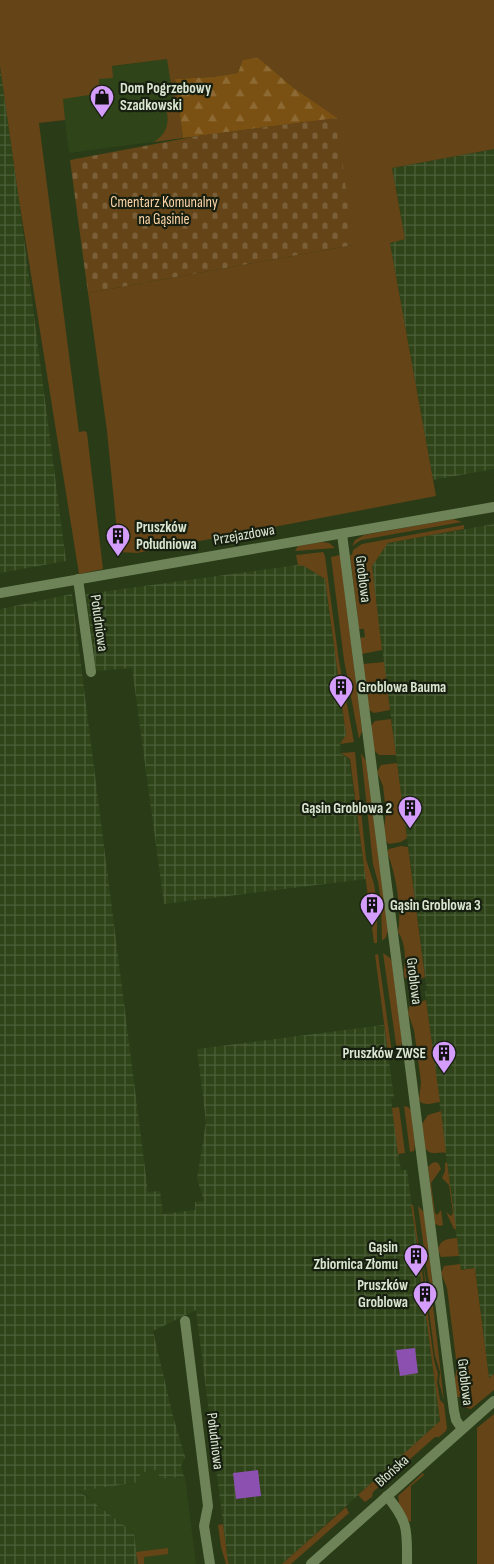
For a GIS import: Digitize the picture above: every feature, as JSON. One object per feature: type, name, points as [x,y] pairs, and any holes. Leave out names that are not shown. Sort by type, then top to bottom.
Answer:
[{"type":"street","name":"Przejazdowa","points":[[0,593],[494,507]]},
{"type":"street","name":"Groblowa","points":[[342,534],[454,1411],[456,1420],[462,1429]]},
{"type":"street","name":"Południowa","points":[[78,579],[91,672]]},
{"type":"street","name":"Południowa","points":[[185,1321],[208,1506],[204,1526],[210,1564]]},
{"type":"street","name":"Błońska","points":[[311,1564],[494,1402]]},
{"type":"street","points":[[386,1496],[399,1511],[405,1525],[407,1564]]},
{"type":"shaded area","points":[[172,58],[183,138],[69,153],[59,74]]},
{"type":"shaded area","points":[[0,66],[66,561],[0,573]]},
{"type":"shaded area","points":[[494,149],[494,469],[433,480],[390,243],[405,239],[392,168]]},
{"type":"shaded area","points":[[494,524],[494,1374],[489,1379],[475,1268],[461,1270],[460,1264],[425,991],[427,990],[371,566],[388,543]]},
{"type":"shaded area","points":[[298,565],[304,566],[325,579],[346,735],[340,744],[341,754],[349,759],[366,879],[164,904],[132,668],[96,671],[86,594]]},
{"type":"shaded area","points":[[72,594],[148,1192],[160,1191],[163,1214],[195,1210],[195,1202],[204,1201],[197,1179],[206,1122],[197,1049],[384,1025],[394,1097],[391,1099],[399,1158],[401,1170],[407,1170],[440,1421],[282,1564],[229,1564],[228,1562],[196,1310],[153,1331],[173,1416],[185,1457],[181,1466],[184,1477],[159,1479],[158,1470],[140,1473],[140,1482],[79,1491],[134,1533],[138,1564],[0,1564],[0,609]]},
{"type":"shaded area","points":[[415,1348],[418,1373],[400,1376],[396,1350]]},
{"type":"shaded area","points":[[158,1470],[159,1479],[185,1477],[196,1564],[138,1564],[134,1533],[79,1490],[140,1482],[139,1473]]},
{"type":"shaded area","points":[[258,1470],[261,1496],[236,1499],[233,1473]]},
{"type":"green space","points":[[0,0],[494,0],[494,149],[392,168],[405,239],[390,243],[436,496],[137,553],[119,552],[107,431],[88,293],[353,245],[295,89],[258,59],[239,73],[175,79],[183,138],[154,142],[166,129],[168,121],[167,112],[175,110],[167,59],[112,66],[113,78],[99,79],[102,93],[63,99],[65,120],[39,123],[79,432],[85,431],[87,433],[103,569],[79,574],[19,200],[0,66]]},
{"type":"green space","points":[[258,58],[295,89],[337,118],[183,138],[175,79],[212,77],[238,73],[243,60]]},
{"type":"green space","name":"Cmentarz Komunalny na Gąsinie","points":[[337,118],[353,245],[88,293],[70,160],[203,135]]},
{"type":"green space","points":[[453,519],[462,522],[361,540],[352,546],[355,540],[364,535]]},
{"type":"green space","points":[[464,525],[464,529],[388,543],[372,566],[382,650],[362,654],[360,638],[365,637],[364,629],[359,629],[350,555],[352,555],[353,550],[362,544]]},
{"type":"green space","points":[[322,542],[329,543],[335,548],[295,551],[298,546]]},
{"type":"green space","points":[[323,552],[339,661],[354,742],[340,744],[346,735],[325,579],[304,566],[298,565],[296,555]]},
{"type":"green space","points":[[340,555],[362,731],[359,739],[344,660],[331,557]]},
{"type":"green space","points":[[384,662],[390,710],[374,713],[369,710],[363,664]]},
{"type":"green space","points":[[391,719],[396,755],[379,755],[374,750],[371,726],[375,721]]},
{"type":"green space","points":[[355,752],[366,859],[374,884],[377,904],[377,943],[374,943],[350,759],[341,753]]},
{"type":"green space","points":[[361,753],[366,761],[388,930],[386,937],[382,941],[381,901],[373,864]]},
{"type":"green space","points":[[397,763],[407,838],[401,842],[389,844],[386,841],[384,829],[386,811],[383,786],[377,772],[381,765]]},
{"type":"green space","points":[[401,846],[408,847],[425,977],[414,981],[405,978],[404,975],[404,948],[398,932],[397,892],[387,852],[389,849]]},
{"type":"green space","points":[[383,953],[392,962],[402,1041],[401,1047],[397,1051]]},
{"type":"green space","points":[[378,954],[392,1053],[388,1053],[375,955]]},
{"type":"green space","points":[[426,1000],[440,1102],[428,1104],[419,1100],[421,1082],[414,1030],[408,1013],[409,1007]]},
{"type":"green space","points":[[404,1106],[411,1110],[415,1145],[414,1151],[410,1152]]},
{"type":"green space","points":[[399,1107],[405,1153],[398,1154],[392,1108]]},
{"type":"green space","points":[[441,1111],[446,1153],[432,1153],[425,1148],[422,1124],[428,1115]]},
{"type":"green space","points":[[436,1162],[441,1169],[431,1183],[435,1213],[437,1215],[441,1210],[443,1225],[440,1226],[435,1224],[428,1167]]},
{"type":"green space","points":[[447,1162],[456,1229],[454,1229],[446,1212],[451,1216],[453,1213],[449,1185],[442,1178],[445,1171],[445,1163]]},
{"type":"green space","points":[[411,1205],[413,1205],[434,1360],[438,1374],[437,1382],[440,1400],[444,1404],[447,1428],[446,1431],[439,1437],[435,1437],[373,1492],[372,1497],[365,1502],[358,1495],[440,1421],[417,1249],[414,1248],[414,1245],[417,1244]]},
{"type":"green space","points":[[418,1206],[424,1212],[435,1305],[428,1277]]},
{"type":"green space","points":[[457,1238],[459,1256],[441,1257],[438,1250],[439,1246],[445,1240]]},
{"type":"green space","points":[[420,1243],[426,1281],[433,1305],[444,1401],[439,1382],[440,1372],[435,1356]]},
{"type":"green space","points":[[460,1264],[461,1270],[475,1268],[489,1378],[494,1374],[494,1390],[471,1409],[463,1405],[461,1397],[457,1397],[454,1383],[457,1367],[447,1288],[441,1273],[444,1266]]},
{"type":"green space","points":[[494,1414],[494,1564],[477,1564],[477,1428]]},
{"type":"green space","points":[[423,1473],[424,1475],[411,1486],[411,1522],[407,1520],[397,1503],[399,1502],[398,1496]]},
{"type":"green space","points":[[346,1507],[349,1513],[291,1564],[282,1564]]},
{"type":"green space","points":[[223,1524],[229,1564],[226,1564],[221,1547],[218,1525]]},
{"type":"green space","points":[[168,1548],[168,1554],[144,1557],[144,1564],[138,1564],[136,1552]]},
{"type":"place","name":"Dom Pogrzebowy Szadkowski","points":[[102,118]]},
{"type":"place","name":"Pruszków Południowa","points":[[118,557]]},
{"type":"place","name":"Groblowa Bauma","points":[[341,708]]},
{"type":"place","name":"Gąsin Groblowa 2","points":[[410,829]]},
{"type":"place","name":"Gąsin Groblowa 3","points":[[372,926]]},
{"type":"place","name":"Pruszków ZWSE","points":[[444,1074]]},
{"type":"place","name":"Gąsin Zbiornica Złomu","points":[[416,1277]]},
{"type":"place","name":"Pruszków Groblowa","points":[[425,1315]]}]
